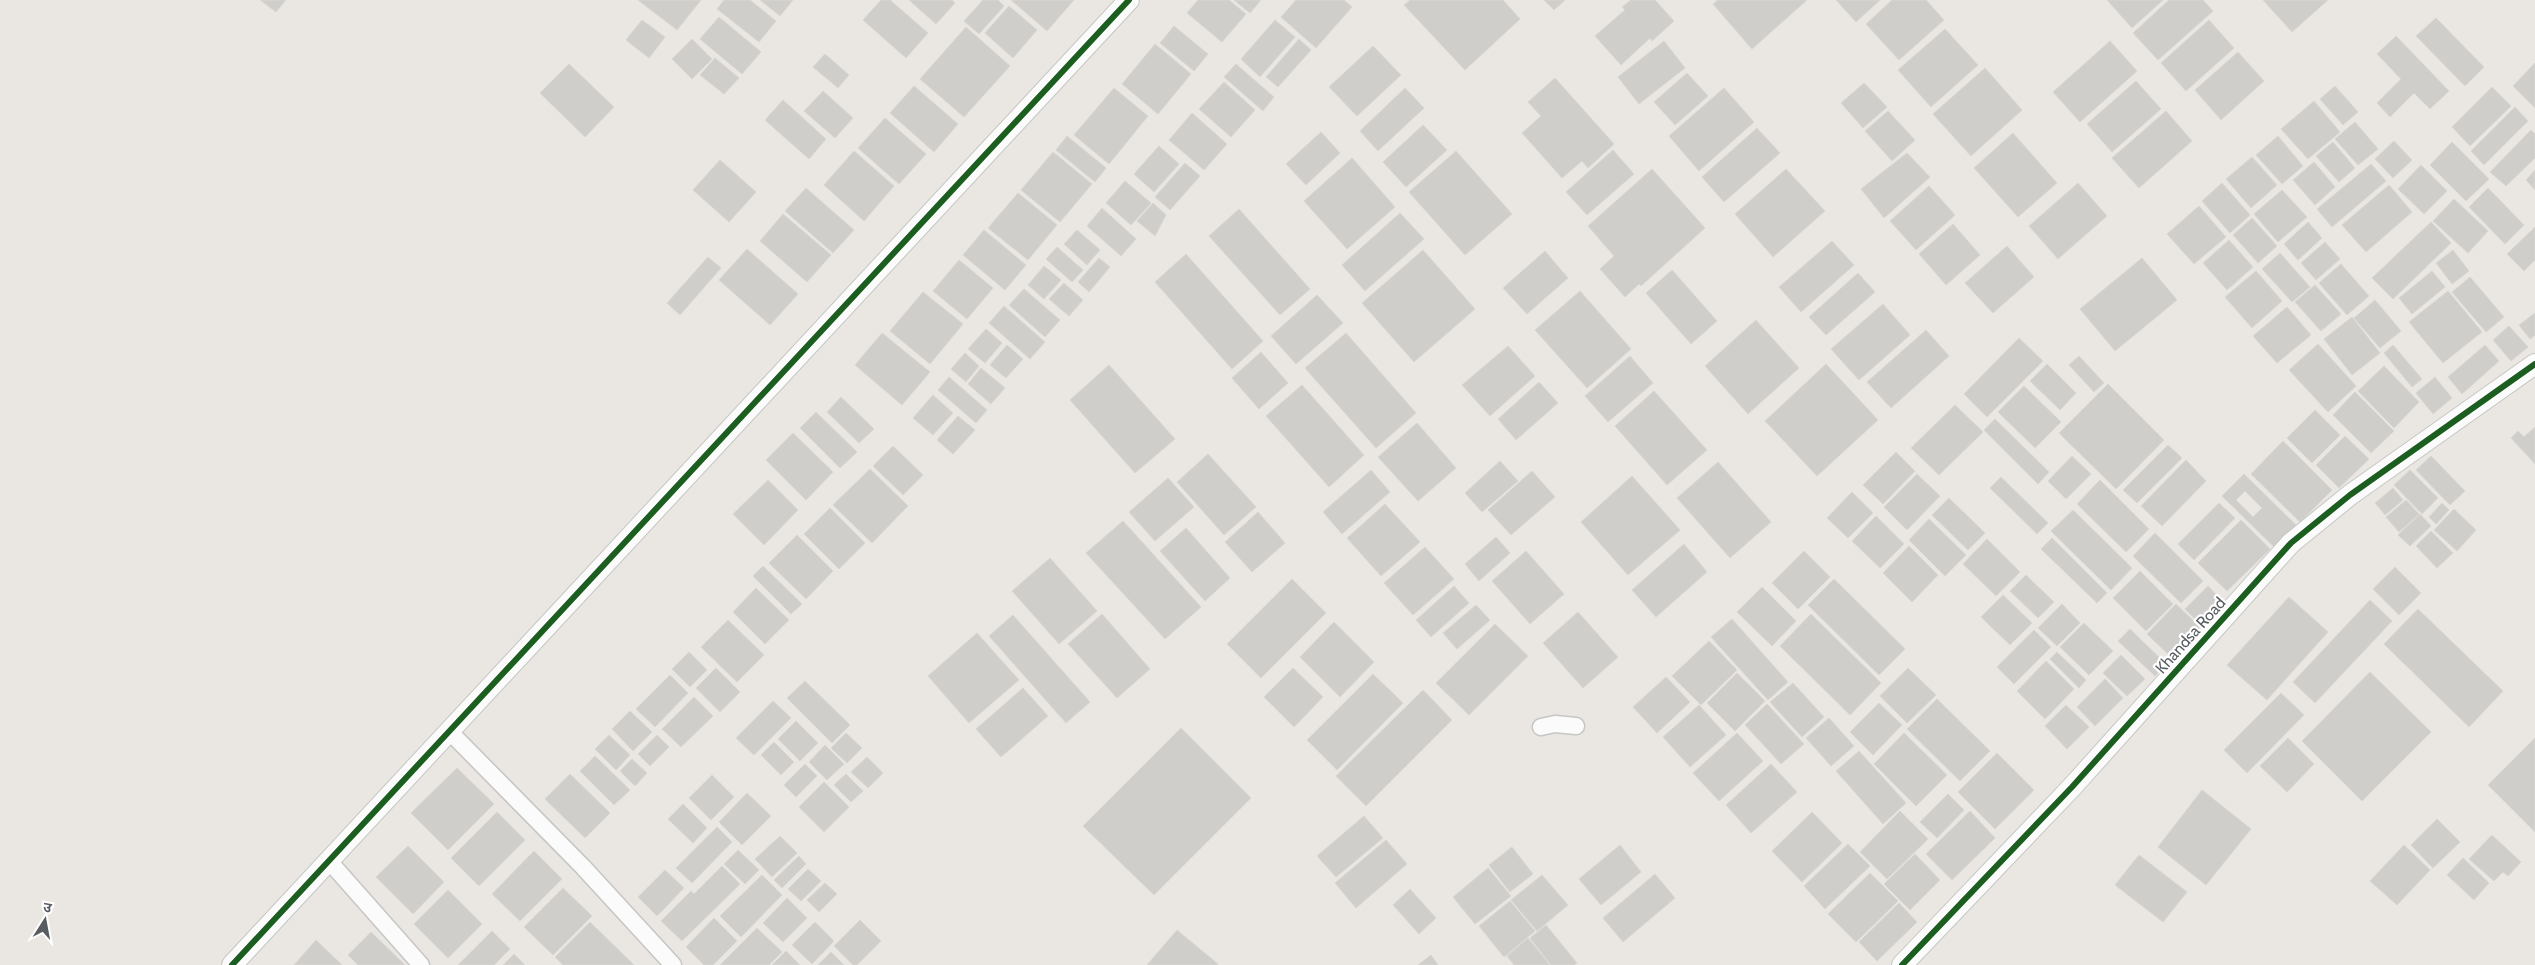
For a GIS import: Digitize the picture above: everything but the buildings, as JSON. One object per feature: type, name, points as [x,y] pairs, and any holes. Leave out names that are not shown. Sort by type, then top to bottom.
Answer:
[{"type":"street","points":[[232,965],[1129,0]]},
{"type":"street","name":"Khandsa Road","points":[[1902,965],[2072,788],[2291,543],[2350,495],[2535,364]]},
{"type":"street","points":[[1541,727],[1555,724],[1576,726]]},
{"type":"street","points":[[449,731],[583,867],[673,965]]},
{"type":"street","points":[[329,861],[421,965]]},
{"type":"cycle path","points":[[232,965],[1129,0]]},
{"type":"cycle path","points":[[1902,965],[2072,787],[2291,543],[2350,495],[2535,364]]}]
